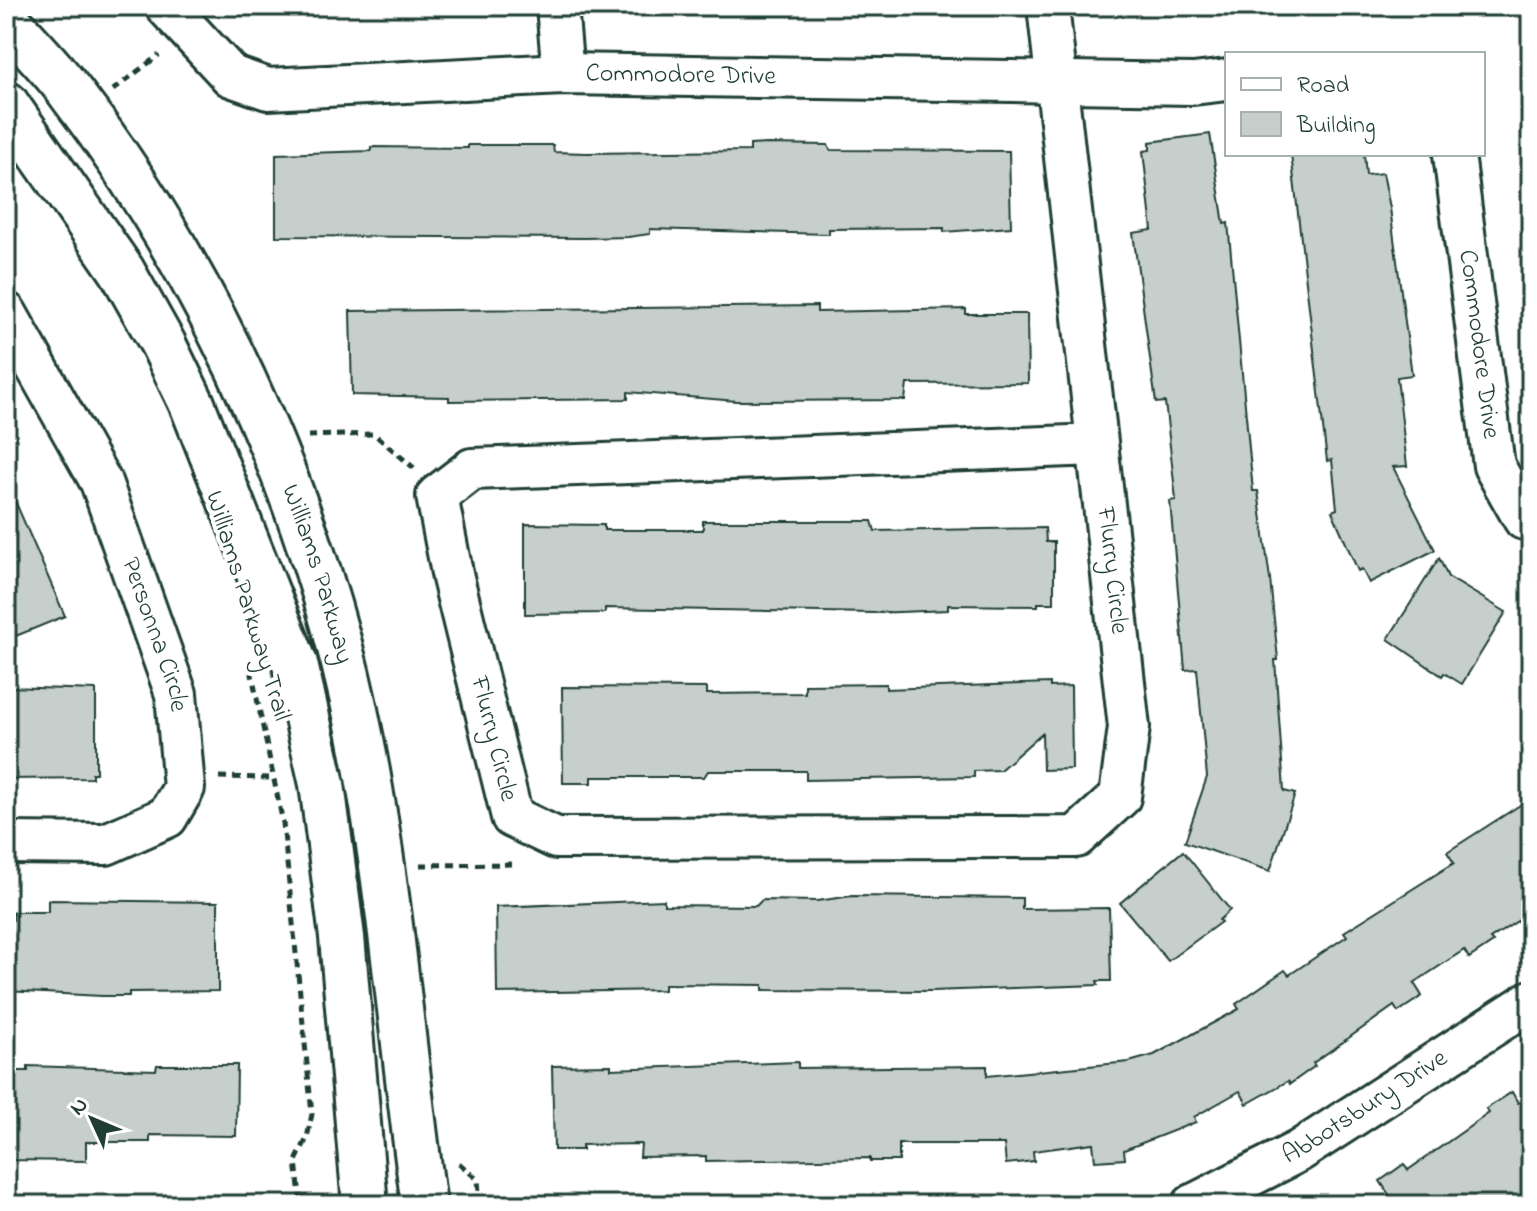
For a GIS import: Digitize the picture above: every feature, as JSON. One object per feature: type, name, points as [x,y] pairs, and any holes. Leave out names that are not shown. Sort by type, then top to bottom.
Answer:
[{"type":"main road","name":"Williams Parkway","points":[[6,19],[69,91],[139,192],[207,305],[253,397],[322,585],[368,776],[424,1205]]},
{"type":"main road","name":"Williams Parkway","points":[[6,104],[122,271],[163,344],[192,404],[295,664],[322,784],[332,861],[365,1205]]},
{"type":"street","points":[[557,6],[563,74]]},
{"type":"street","name":"Flurry Circle","points":[[442,492],[437,496],[453,578],[512,817],[556,838],[1076,837],[1120,797],[1129,727],[1048,6]]},
{"type":"street","name":"Commodore Drive","points":[[178,19],[231,76],[268,89],[563,74],[1193,84],[1225,80]]},
{"type":"street","name":"Commodore Drive","points":[[1454,156],[1494,466],[1524,519],[1531,520]]},
{"type":"street","name":"Personna Circle","points":[[6,313],[101,482],[176,694],[184,788],[167,817],[106,844],[6,843]]},
{"type":"street","points":[[442,492],[472,469],[1097,445]]},
{"type":"street","name":"Abbotsbury Drive","points":[[1193,1205],[1299,1151],[1531,1001]]},
{"type":"path","points":[[106,95],[178,19]]},
{"type":"path","points":[[299,437],[374,434],[442,492]]},
{"type":"path","name":"Williams Parkway Trail","points":[[249,664],[283,823],[312,1114],[307,1138],[296,1161],[301,1205]]},
{"type":"path","points":[[183,776],[274,778]]},
{"type":"path","points":[[407,865],[520,864],[539,830]]},
{"type":"path","points":[[478,1180],[480,1205]]},
{"type":"building","points":[[1210,134],[1224,224],[1228,223],[1253,491],[1258,491],[1270,579],[1278,660],[1275,660],[1284,791],[1295,794],[1270,871],[1185,842],[1207,777],[1197,669],[1185,670],[1170,501],[1176,500],[1165,402],[1156,403],[1133,233],[1152,230],[1143,151],[1150,150],[1150,142]]},
{"type":"building","points":[[468,145],[553,145],[554,152],[586,153],[750,151],[750,145],[828,145],[830,150],[1009,151],[1011,227],[944,232],[944,228],[829,229],[829,234],[650,229],[650,234],[586,238],[276,236],[276,154],[371,151],[371,147],[468,148]]},
{"type":"building","points":[[1291,156],[1364,156],[1366,175],[1383,173],[1412,375],[1397,377],[1407,466],[1393,467],[1435,550],[1369,583],[1362,569],[1358,571],[1332,511],[1337,509],[1332,460],[1327,461]]},
{"type":"building","points":[[817,306],[817,312],[966,309],[966,314],[1027,314],[1028,383],[907,384],[905,400],[737,401],[628,392],[628,399],[449,401],[449,397],[352,395],[350,311]]},
{"type":"building","points":[[6,480],[65,616],[6,640]]},
{"type":"building","points":[[703,521],[872,521],[875,531],[1045,528],[1046,542],[1054,542],[1054,603],[1038,603],[1038,606],[948,605],[948,610],[874,613],[605,608],[605,613],[525,614],[525,524],[604,525],[604,530],[703,530]]},
{"type":"building","points":[[1439,558],[1448,577],[1506,612],[1462,684],[1444,673],[1442,676],[1388,639]]},
{"type":"building","points":[[1050,683],[1050,687],[1071,686],[1072,769],[1043,770],[1042,733],[1000,770],[974,771],[974,777],[806,780],[806,771],[708,771],[704,777],[592,777],[592,783],[563,783],[562,687],[707,688],[707,694],[805,693],[805,685],[886,684],[886,689]]},
{"type":"building","points":[[8,687],[96,690],[96,773],[92,773],[92,778],[8,779]]},
{"type":"building","points":[[1531,798],[1531,912],[1490,939],[1493,942],[1469,958],[1464,950],[1414,983],[1422,996],[1398,1012],[1394,1006],[1313,1063],[1315,1066],[1290,1084],[1288,1081],[1247,1104],[1240,1091],[1194,1117],[1196,1122],[1124,1150],[1125,1159],[1095,1161],[1093,1143],[1033,1151],[1034,1161],[1006,1164],[1004,1144],[899,1144],[899,1161],[870,1161],[870,1158],[706,1161],[706,1156],[640,1157],[641,1144],[582,1145],[582,1150],[554,1150],[552,1066],[611,1065],[611,1069],[798,1062],[798,1068],[987,1066],[987,1076],[1129,1062],[1154,1055],[1239,1009],[1236,1004],[1285,970],[1289,975],[1347,936],[1344,932],[1454,863],[1447,852]]},
{"type":"building","points":[[1183,851],[1230,910],[1219,920],[1221,922],[1168,961],[1120,903]]},
{"type":"building","points":[[852,896],[1022,898],[1022,909],[1109,908],[1111,981],[1097,981],[1098,985],[932,991],[763,990],[763,985],[664,984],[664,990],[497,993],[496,907],[664,900],[664,905],[756,906],[762,900],[817,901]]},
{"type":"building","points":[[48,900],[218,902],[218,991],[129,992],[129,996],[102,996],[6,991],[6,920],[13,920],[13,912],[48,912]]},
{"type":"building","points":[[157,1065],[237,1065],[236,1136],[150,1135],[150,1142],[86,1142],[86,1161],[6,1160],[6,1071],[28,1071],[28,1066],[156,1070]]},
{"type":"building","points":[[1512,1092],[1518,1103],[1531,1095],[1531,1195],[1517,1205],[1396,1205],[1380,1181],[1404,1164],[1408,1170],[1489,1113],[1486,1109]]}]
